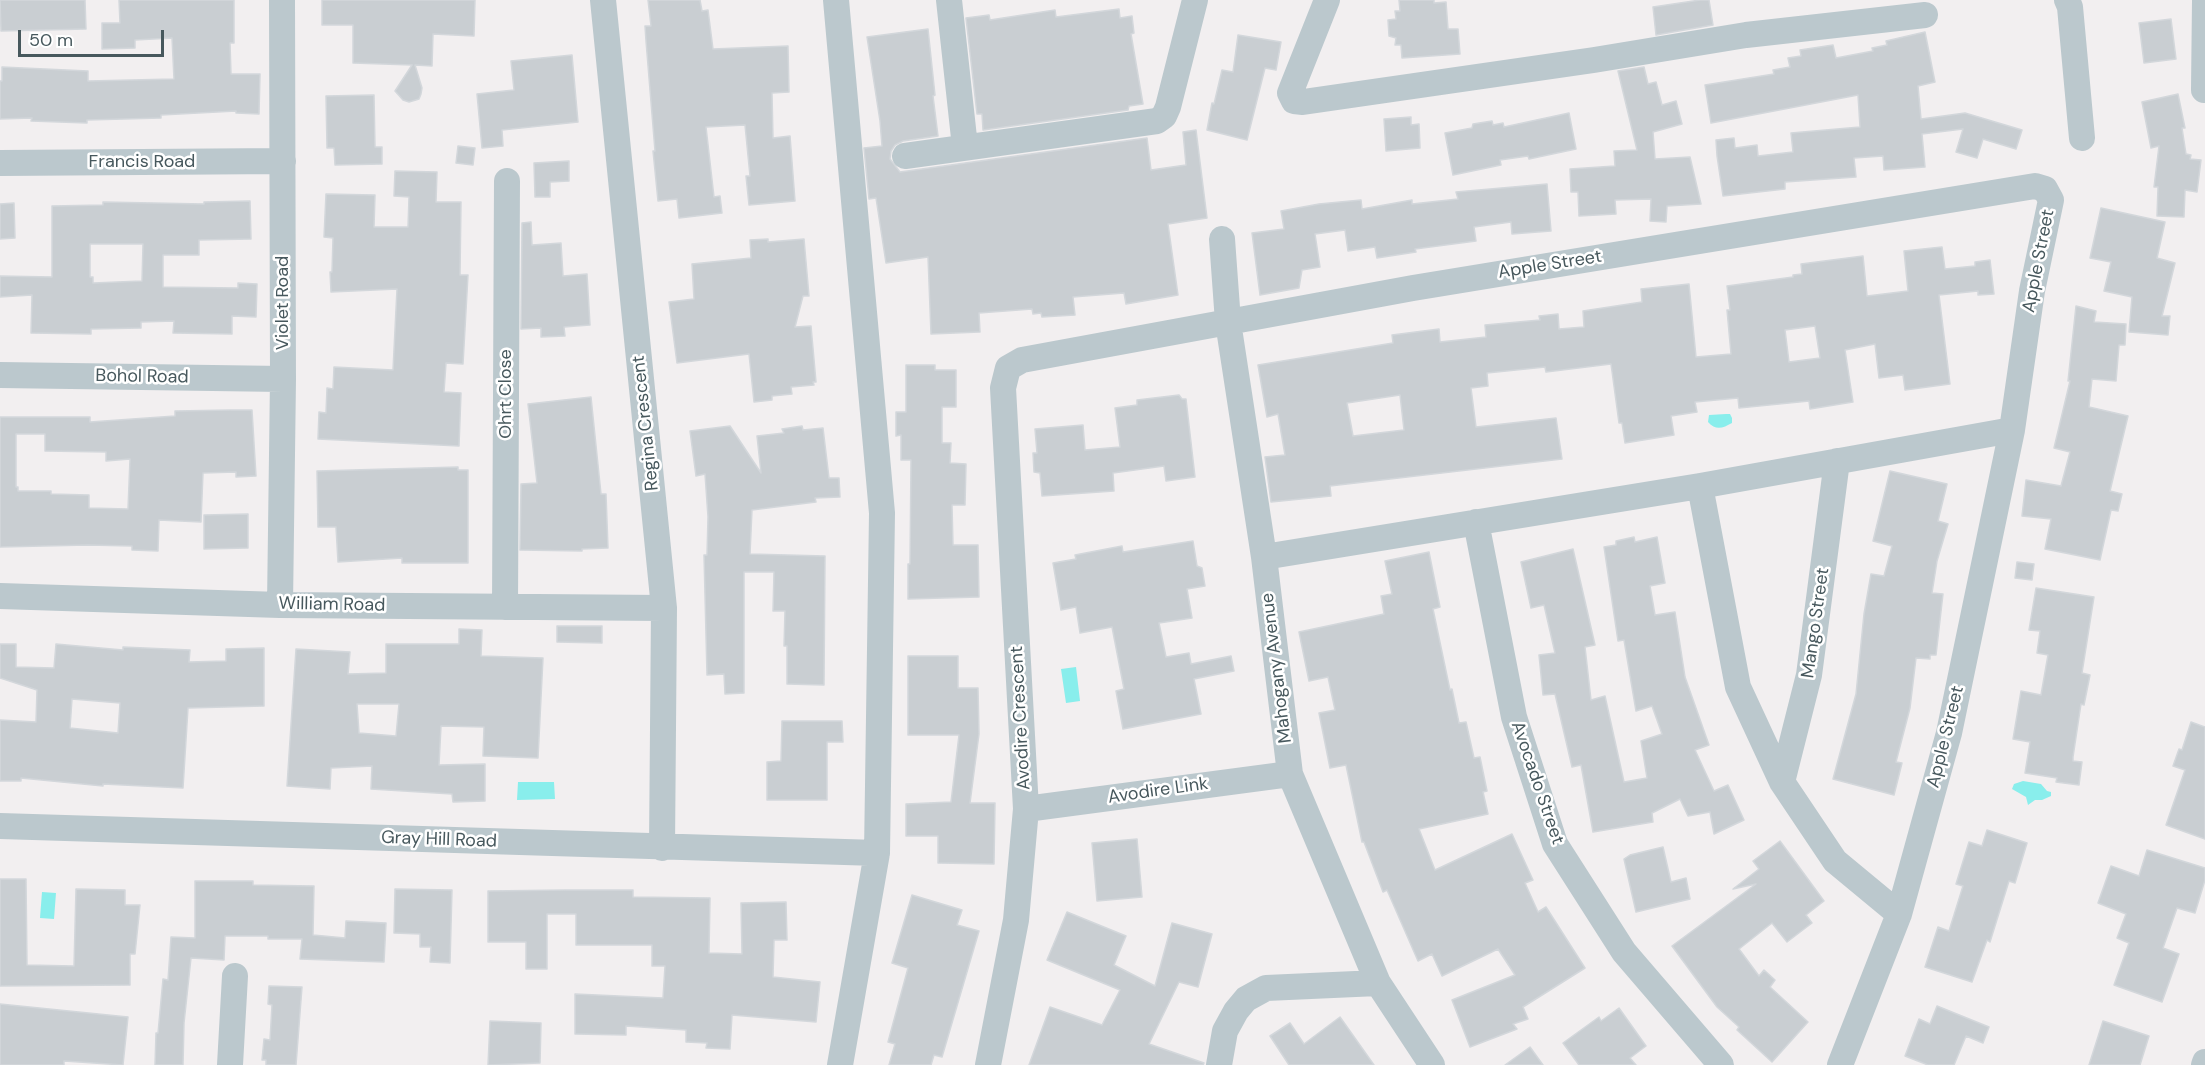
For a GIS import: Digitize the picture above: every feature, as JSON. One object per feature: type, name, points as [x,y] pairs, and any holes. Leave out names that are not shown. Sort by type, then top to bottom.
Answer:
[{"type":"street","name":"Violet Road","points":[[280,605],[284,379],[282,0]]},
{"type":"street","name":"Regina Crescent","points":[[603,0],[664,608],[662,848]]},
{"type":"street","points":[[836,0],[882,513],[877,854],[840,1065]]},
{"type":"street","points":[[949,0],[964,147]]},
{"type":"street","points":[[905,156],[1157,121],[1164,116],[1168,107],[1195,0]]},
{"type":"street","points":[[1327,0],[1290,93],[1294,101],[1302,102],[1583,62],[1746,35],[1925,15]]},
{"type":"street","points":[[2067,0],[2070,8],[2082,138]]},
{"type":"street","points":[[2204,90],[2205,0]]},
{"type":"street","name":"Francis Road","points":[[0,162],[283,160]]},
{"type":"street","name":"Ohrt Close","points":[[505,607],[507,182]]},
{"type":"street","name":"Apple Street","points":[[1228,322],[1425,286],[2035,186],[2044,189],[2050,200],[2032,291],[2012,430],[1948,733],[1899,914],[1840,1065]]},
{"type":"street","name":"Mahogany Avenue","points":[[1222,239],[1228,322],[1264,557],[1290,774],[1378,983],[1432,1065]]},
{"type":"street","name":"Avodire Crescent","points":[[988,1065],[1016,920],[1026,809],[1003,388],[1008,368],[1022,360],[1228,322]]},
{"type":"street","name":"Bohol Road","points":[[0,375],[284,379]]},
{"type":"street","points":[[1264,557],[1700,486],[2012,430]]},
{"type":"street","name":"Mango Street","points":[[1782,782],[1809,675],[1838,461]]},
{"type":"street","points":[[1700,486],[1738,687],[1782,782],[1835,861],[1899,914]]},
{"type":"street","name":"Avocado Street","points":[[1476,522],[1514,717],[1556,844],[1624,952],[1721,1065]]},
{"type":"street","name":"William Road","points":[[0,596],[280,605],[664,608]]},
{"type":"street","name":"Avodire Link","points":[[1026,809],[1290,774]]},
{"type":"street","name":"Gray Hill Road","points":[[0,826],[877,854]]},
{"type":"street","points":[[230,1065],[236,976]]},
{"type":"street","points":[[1220,1065],[1226,1031],[1236,1011],[1246,999],[1266,988],[1378,983]]},
{"type":"water","points":[[1730,414],[1732,423],[1726,426],[1717,428],[1708,422],[1709,415]]},
{"type":"water","points":[[1076,667],[1080,701],[1066,703],[1061,669]]},
{"type":"water","points":[[2023,781],[2041,784],[2051,792],[2051,796],[2035,800],[2028,805],[2026,797],[2012,789],[2014,784]]},
{"type":"water","points":[[518,782],[554,782],[555,799],[517,800]]},
{"type":"water","points":[[42,892],[56,893],[54,919],[40,918]]},
{"type":"building","points":[[0,0],[85,0],[86,29],[1,31]]},
{"type":"building","points":[[119,0],[234,0],[234,43],[230,43],[231,74],[260,74],[259,114],[236,113],[236,111],[161,115],[161,118],[87,120],[87,123],[31,121],[32,118],[0,119],[2,67],[88,71],[88,81],[174,79],[172,38],[135,40],[135,48],[102,49],[102,23],[120,23]]},
{"type":"building","points":[[322,0],[475,0],[474,36],[433,34],[432,66],[415,65],[422,88],[419,99],[409,102],[403,100],[395,91],[412,65],[353,63],[353,25],[322,25]]},
{"type":"building","points":[[648,0],[700,0],[702,11],[708,10],[713,49],[788,46],[789,92],[772,93],[773,138],[790,136],[795,201],[749,205],[746,176],[750,176],[745,125],[706,127],[714,197],[720,196],[722,213],[679,218],[677,199],[658,201],[645,26],[651,26]]},
{"type":"building","points":[[1399,0],[1446,2],[1448,29],[1458,29],[1460,54],[1402,58],[1401,45],[1395,45],[1396,38],[1389,36],[1388,20],[1396,19],[1395,11],[1400,11]]},
{"type":"building","points":[[1709,0],[1713,25],[1656,35],[1653,7]]},
{"type":"building","points":[[1119,9],[1120,18],[1132,16],[1134,33],[1131,34],[1143,104],[1129,106],[1128,110],[983,130],[982,114],[977,114],[966,18],[989,15],[990,20],[1055,10],[1056,17]]},
{"type":"building","points":[[2171,19],[2176,59],[2144,63],[2139,23]]},
{"type":"building","points":[[928,29],[938,136],[903,141],[895,145],[890,159],[900,172],[1147,138],[1151,170],[1186,165],[1183,132],[1196,130],[1207,218],[1168,224],[1178,295],[1126,304],[1124,293],[1073,297],[1075,315],[1042,317],[1041,313],[1033,314],[1032,309],[979,313],[980,332],[931,334],[928,257],[886,263],[876,198],[869,199],[864,148],[882,146],[867,37]]},
{"type":"building","points":[[1925,32],[1935,82],[1918,86],[1921,119],[1965,113],[2022,130],[2016,149],[1983,139],[1977,158],[1956,152],[1963,129],[1922,134],[1925,167],[1884,170],[1883,156],[1854,158],[1856,177],[1785,182],[1785,189],[1723,196],[1716,140],[1734,138],[1735,148],[1757,145],[1758,156],[1793,152],[1791,133],[1860,127],[1858,95],[1711,123],[1705,85],[1774,74],[1773,70],[1790,67],[1788,58],[1801,56],[1800,50],[1833,45],[1836,58],[1873,51],[1872,48],[1887,45],[1886,41]]},
{"type":"building","points":[[1238,35],[1281,42],[1276,70],[1265,68],[1247,140],[1207,130],[1222,70],[1233,72]]},
{"type":"building","points":[[572,55],[578,122],[502,130],[503,146],[482,148],[477,94],[514,90],[511,61]]},
{"type":"building","points":[[1644,67],[1648,84],[1656,82],[1662,105],[1676,101],[1682,124],[1653,132],[1655,159],[1690,157],[1701,204],[1667,206],[1666,222],[1650,221],[1651,199],[1615,200],[1616,214],[1579,216],[1578,192],[1571,192],[1570,169],[1615,166],[1614,151],[1637,150],[1618,71]]},
{"type":"building","points":[[2178,94],[2185,128],[2182,128],[2186,154],[2191,155],[2190,159],[2201,160],[2197,192],[2185,190],[2184,217],[2157,216],[2158,187],[2154,187],[2159,146],[2151,148],[2142,102]]},
{"type":"building","points":[[374,95],[375,147],[382,147],[382,164],[335,165],[334,148],[327,148],[326,96]]},
{"type":"building","points":[[1569,113],[1576,149],[1529,159],[1528,156],[1500,160],[1501,165],[1453,175],[1445,133],[1472,128],[1473,124],[1492,121],[1493,125],[1503,123],[1504,127]]},
{"type":"building","points":[[1411,117],[1411,125],[1419,124],[1420,148],[1386,151],[1384,119]]},
{"type":"building","points":[[458,146],[475,148],[473,165],[456,163]]},
{"type":"building","points":[[569,161],[569,181],[550,182],[550,197],[535,197],[534,163]]},
{"type":"building","points":[[395,171],[437,172],[436,202],[461,202],[460,275],[468,275],[463,364],[446,363],[444,392],[461,393],[459,446],[318,439],[319,412],[326,413],[327,388],[333,389],[334,367],[393,370],[397,289],[331,292],[333,238],[324,237],[326,194],[375,195],[374,227],[408,227],[409,197],[394,196]]},
{"type":"building","points":[[1547,184],[1551,231],[1512,234],[1511,222],[1474,227],[1476,241],[1415,249],[1416,252],[1377,258],[1375,247],[1348,251],[1345,230],[1315,234],[1320,267],[1302,270],[1299,288],[1260,295],[1252,233],[1284,229],[1281,211],[1361,200],[1362,209],[1412,200],[1412,204],[1458,199],[1456,192]]},
{"type":"building","points":[[250,201],[251,239],[199,240],[199,255],[163,255],[163,287],[238,288],[238,283],[257,284],[256,317],[232,316],[232,334],[173,333],[174,321],[141,322],[141,328],[91,329],[91,334],[31,333],[32,295],[0,297],[0,276],[52,277],[52,206],[103,205],[103,202],[204,204],[204,202]],"holes":[[[90,244],[143,244],[142,281],[93,283],[93,277],[90,277]]]},
{"type":"building","points":[[14,203],[15,238],[0,239],[0,204]]},
{"type":"building","points":[[2101,208],[2165,222],[2157,258],[2175,263],[2162,316],[2170,316],[2168,335],[2129,332],[2132,297],[2104,291],[2111,262],[2090,258]]},
{"type":"building","points":[[531,222],[532,245],[561,243],[563,276],[587,274],[590,325],[564,327],[565,336],[541,337],[541,328],[521,329],[522,223]]},
{"type":"building","points":[[768,239],[768,242],[804,239],[809,296],[803,296],[795,327],[811,326],[816,382],[813,382],[814,385],[791,387],[792,394],[772,396],[772,400],[754,402],[749,354],[677,363],[669,302],[694,299],[692,264],[751,258],[750,240]]},
{"type":"building","points":[[1942,247],[1945,269],[1975,266],[1975,262],[1990,260],[1994,294],[1978,295],[1978,291],[1939,295],[1950,384],[1905,390],[1903,375],[1879,378],[1875,344],[1845,350],[1853,402],[1810,409],[1809,401],[1739,408],[1738,398],[1695,402],[1697,412],[1671,416],[1674,435],[1625,443],[1622,423],[1619,423],[1611,364],[1546,372],[1545,367],[1487,373],[1488,386],[1471,388],[1476,427],[1556,418],[1562,459],[1330,486],[1331,496],[1271,502],[1265,457],[1285,455],[1278,414],[1267,417],[1258,365],[1393,343],[1392,335],[1439,329],[1440,342],[1486,337],[1485,325],[1540,320],[1539,316],[1558,314],[1559,329],[1584,327],[1583,311],[1642,302],[1641,289],[1689,284],[1696,357],[1731,354],[1727,286],[1793,277],[1793,275],[1802,274],[1801,264],[1863,256],[1867,296],[1908,291],[1904,251]],"holes":[[[1815,326],[1820,358],[1789,362],[1785,330]],[[1400,395],[1404,430],[1353,436],[1347,403]]]},
{"type":"building","points":[[2076,306],[2096,311],[2094,322],[2126,324],[2125,345],[2119,345],[2116,381],[2092,379],[2089,407],[2128,416],[2110,491],[2122,494],[2118,511],[2111,510],[2100,560],[2045,549],[2051,519],[2022,516],[2026,480],[2061,486],[2070,452],[2054,448],[2070,381],[2068,381]]},
{"type":"building","points":[[906,365],[935,365],[935,370],[956,370],[956,407],[942,407],[942,443],[951,443],[950,463],[966,464],[965,505],[952,505],[953,545],[978,545],[979,597],[908,599],[911,460],[901,460],[901,435],[896,436],[896,412],[906,412]]},
{"type":"building","points":[[1179,395],[1182,399],[1186,399],[1195,477],[1166,481],[1164,466],[1113,473],[1114,491],[1042,496],[1040,473],[1034,472],[1033,453],[1037,453],[1035,429],[1083,425],[1085,450],[1120,447],[1115,408],[1137,405],[1137,400]]},
{"type":"building","points":[[591,397],[601,494],[606,494],[608,548],[582,549],[582,551],[520,550],[521,484],[537,483],[528,404]]},
{"type":"building","points":[[252,410],[256,476],[236,477],[236,472],[203,473],[201,522],[159,520],[158,551],[132,550],[132,546],[0,547],[0,417],[90,417],[90,422],[175,416],[175,411]],"holes":[[[16,434],[45,434],[45,451],[106,452],[106,461],[130,459],[128,509],[89,508],[89,495],[51,494],[51,491],[18,491],[16,487]]]},
{"type":"building","points":[[730,426],[761,473],[757,436],[784,433],[782,429],[802,426],[803,430],[823,428],[829,478],[839,478],[840,497],[815,498],[816,502],[752,510],[750,554],[825,556],[824,685],[787,684],[787,646],[784,646],[785,611],[773,611],[774,572],[744,572],[744,693],[725,694],[724,674],[707,675],[704,555],[707,555],[708,517],[705,474],[696,476],[690,431]]},
{"type":"building","points":[[458,467],[458,470],[468,470],[468,563],[402,563],[402,558],[338,562],[336,527],[318,527],[317,471]]},
{"type":"building","points":[[1890,471],[1947,484],[1938,521],[1948,524],[1937,561],[1932,593],[1943,594],[1936,655],[1930,655],[1930,659],[1916,658],[1910,708],[1896,762],[1902,763],[1894,795],[1833,779],[1856,694],[1864,614],[1871,574],[1884,576],[1892,546],[1873,541]]},
{"type":"building","points":[[248,514],[248,548],[204,549],[204,515]]},
{"type":"building","points":[[1634,537],[1635,542],[1657,537],[1665,583],[1650,586],[1655,615],[1675,612],[1685,677],[1709,745],[1695,750],[1714,791],[1728,785],[1744,820],[1714,834],[1710,812],[1688,816],[1680,799],[1652,813],[1653,822],[1593,832],[1581,765],[1572,767],[1555,694],[1543,695],[1539,655],[1555,653],[1544,605],[1531,608],[1521,562],[1573,549],[1595,645],[1585,647],[1591,700],[1605,696],[1624,782],[1647,778],[1641,741],[1662,734],[1652,706],[1636,711],[1624,640],[1618,641],[1604,547],[1616,545],[1616,541]]},
{"type":"building","points":[[1193,541],[1197,566],[1202,568],[1205,586],[1187,589],[1192,618],[1159,623],[1166,657],[1189,653],[1191,664],[1231,656],[1234,671],[1194,679],[1201,714],[1123,729],[1116,691],[1124,689],[1112,627],[1080,633],[1076,607],[1061,610],[1053,563],[1076,559],[1075,555],[1122,546],[1123,552]]},
{"type":"building","points":[[1429,552],[1440,607],[1433,609],[1450,690],[1452,689],[1459,723],[1466,722],[1474,758],[1480,757],[1487,791],[1483,792],[1488,814],[1419,829],[1435,870],[1512,834],[1533,880],[1525,883],[1538,912],[1546,907],[1585,968],[1523,1007],[1528,1019],[1513,1024],[1517,1029],[1470,1047],[1452,1000],[1515,975],[1498,949],[1442,976],[1432,954],[1418,961],[1387,890],[1383,892],[1364,842],[1362,842],[1346,765],[1330,768],[1319,713],[1335,710],[1328,677],[1309,681],[1299,632],[1384,614],[1381,596],[1392,594],[1385,561]]},
{"type":"building","points":[[2017,562],[2034,564],[2032,580],[2015,578]]},
{"type":"building","points":[[2036,588],[2094,597],[2082,673],[2090,675],[2084,705],[2081,704],[2073,757],[2073,761],[2082,762],[2079,785],[2056,782],[2057,778],[2025,773],[2030,742],[2013,739],[2021,691],[2041,695],[2048,655],[2037,653],[2040,631],[2029,630]]},
{"type":"building","points":[[557,626],[602,626],[602,643],[557,642]]},
{"type":"building","points":[[459,629],[482,630],[481,656],[543,658],[538,758],[483,756],[484,727],[441,726],[439,765],[485,764],[485,801],[453,802],[452,794],[371,789],[372,766],[331,768],[330,789],[287,786],[296,649],[350,652],[348,674],[386,673],[386,644],[459,644]],"holes":[[[357,704],[399,704],[396,736],[359,733]]]},
{"type":"building","points":[[0,644],[16,644],[16,667],[54,668],[56,644],[123,650],[123,647],[190,650],[189,662],[226,661],[226,649],[264,648],[264,706],[188,708],[183,788],[103,784],[103,786],[21,778],[21,781],[0,781],[0,720],[36,722],[37,690],[0,678]],"holes":[[[72,699],[120,703],[118,733],[70,728]]]},
{"type":"building","points":[[908,656],[958,656],[958,688],[978,688],[979,734],[970,803],[995,803],[994,864],[938,863],[938,836],[906,836],[906,804],[951,802],[959,735],[908,735]]},
{"type":"building","points":[[782,721],[842,721],[843,742],[827,742],[827,800],[767,800],[767,762],[781,761]]},
{"type":"building","points":[[2191,722],[2205,727],[2205,839],[2166,825],[2185,770],[2173,766],[2179,749],[2182,750]]},
{"type":"building","points":[[1987,830],[2027,843],[2015,883],[2009,881],[1990,942],[1987,940],[1972,982],[1925,967],[1938,927],[1949,931],[1963,886],[1956,884],[1969,842],[1982,846]]},
{"type":"building","points":[[1137,839],[1142,897],[1097,901],[1092,843]]},
{"type":"building","points":[[1780,841],[1824,901],[1806,915],[1812,923],[1787,942],[1772,923],[1739,949],[1759,976],[1764,970],[1775,980],[1770,987],[1808,1022],[1772,1062],[1737,1030],[1739,1027],[1717,1007],[1672,946],[1756,884],[1733,889],[1759,869],[1753,861]]},
{"type":"building","points":[[1663,847],[1671,882],[1686,878],[1690,899],[1636,912],[1624,859],[1630,855]]},
{"type":"building","points":[[2147,850],[2205,868],[2205,880],[2195,913],[2177,908],[2163,948],[2179,954],[2162,1002],[2114,985],[2129,943],[2117,938],[2126,914],[2098,903],[2111,866],[2139,876]]},
{"type":"building","points":[[0,879],[26,879],[27,965],[74,966],[76,889],[125,890],[125,905],[140,905],[135,954],[130,954],[130,985],[0,986]]},
{"type":"building","points":[[195,881],[253,881],[253,885],[314,886],[313,935],[345,938],[346,921],[386,923],[384,962],[300,959],[302,939],[225,936],[224,960],[191,958],[184,1023],[183,1065],[155,1065],[156,1033],[158,1033],[163,979],[168,980],[171,937],[195,938]]},
{"type":"building","points":[[395,889],[452,890],[450,963],[430,962],[431,947],[420,947],[420,934],[394,933]]},
{"type":"building","points":[[633,890],[633,897],[710,898],[709,953],[742,954],[741,903],[786,902],[787,940],[774,940],[773,977],[820,982],[816,1022],[732,1015],[730,1049],[706,1048],[707,1043],[686,1042],[686,1030],[626,1026],[626,1035],[575,1034],[575,994],[663,998],[665,966],[652,966],[652,945],[576,945],[576,914],[547,914],[547,969],[526,969],[526,942],[488,942],[488,891]]},
{"type":"building","points":[[912,895],[962,910],[957,925],[979,931],[942,1057],[934,1055],[931,1065],[889,1065],[895,1044],[888,1042],[908,968],[892,963]]},
{"type":"building","points":[[1067,912],[1126,936],[1114,965],[1155,986],[1172,923],[1212,934],[1198,987],[1179,982],[1149,1044],[1204,1063],[1203,1065],[1029,1065],[1050,1007],[1102,1025],[1120,990],[1047,960]]},
{"type":"building","points":[[269,986],[302,987],[296,1065],[266,1065],[266,1060],[262,1060],[264,1039],[270,1040],[272,1005],[268,1004]]},
{"type":"building","points":[[0,1004],[128,1017],[123,1065],[64,1061],[64,1065],[0,1065]]},
{"type":"building","points":[[1937,1006],[1989,1027],[1983,1043],[1966,1036],[1954,1065],[1928,1065],[1905,1056],[1919,1019],[1930,1024]]},
{"type":"building","points":[[1619,1008],[1646,1046],[1630,1058],[1636,1065],[1579,1065],[1563,1043],[1599,1017],[1601,1021]]},
{"type":"building","points":[[1340,1017],[1374,1065],[1289,1065],[1270,1036],[1290,1023],[1304,1044]]},
{"type":"building","points":[[490,1021],[541,1023],[540,1063],[488,1065]]},
{"type":"building","points":[[2103,1021],[2149,1036],[2140,1065],[2089,1065]]},
{"type":"building","points":[[1530,1047],[1543,1065],[1505,1065]]}]
